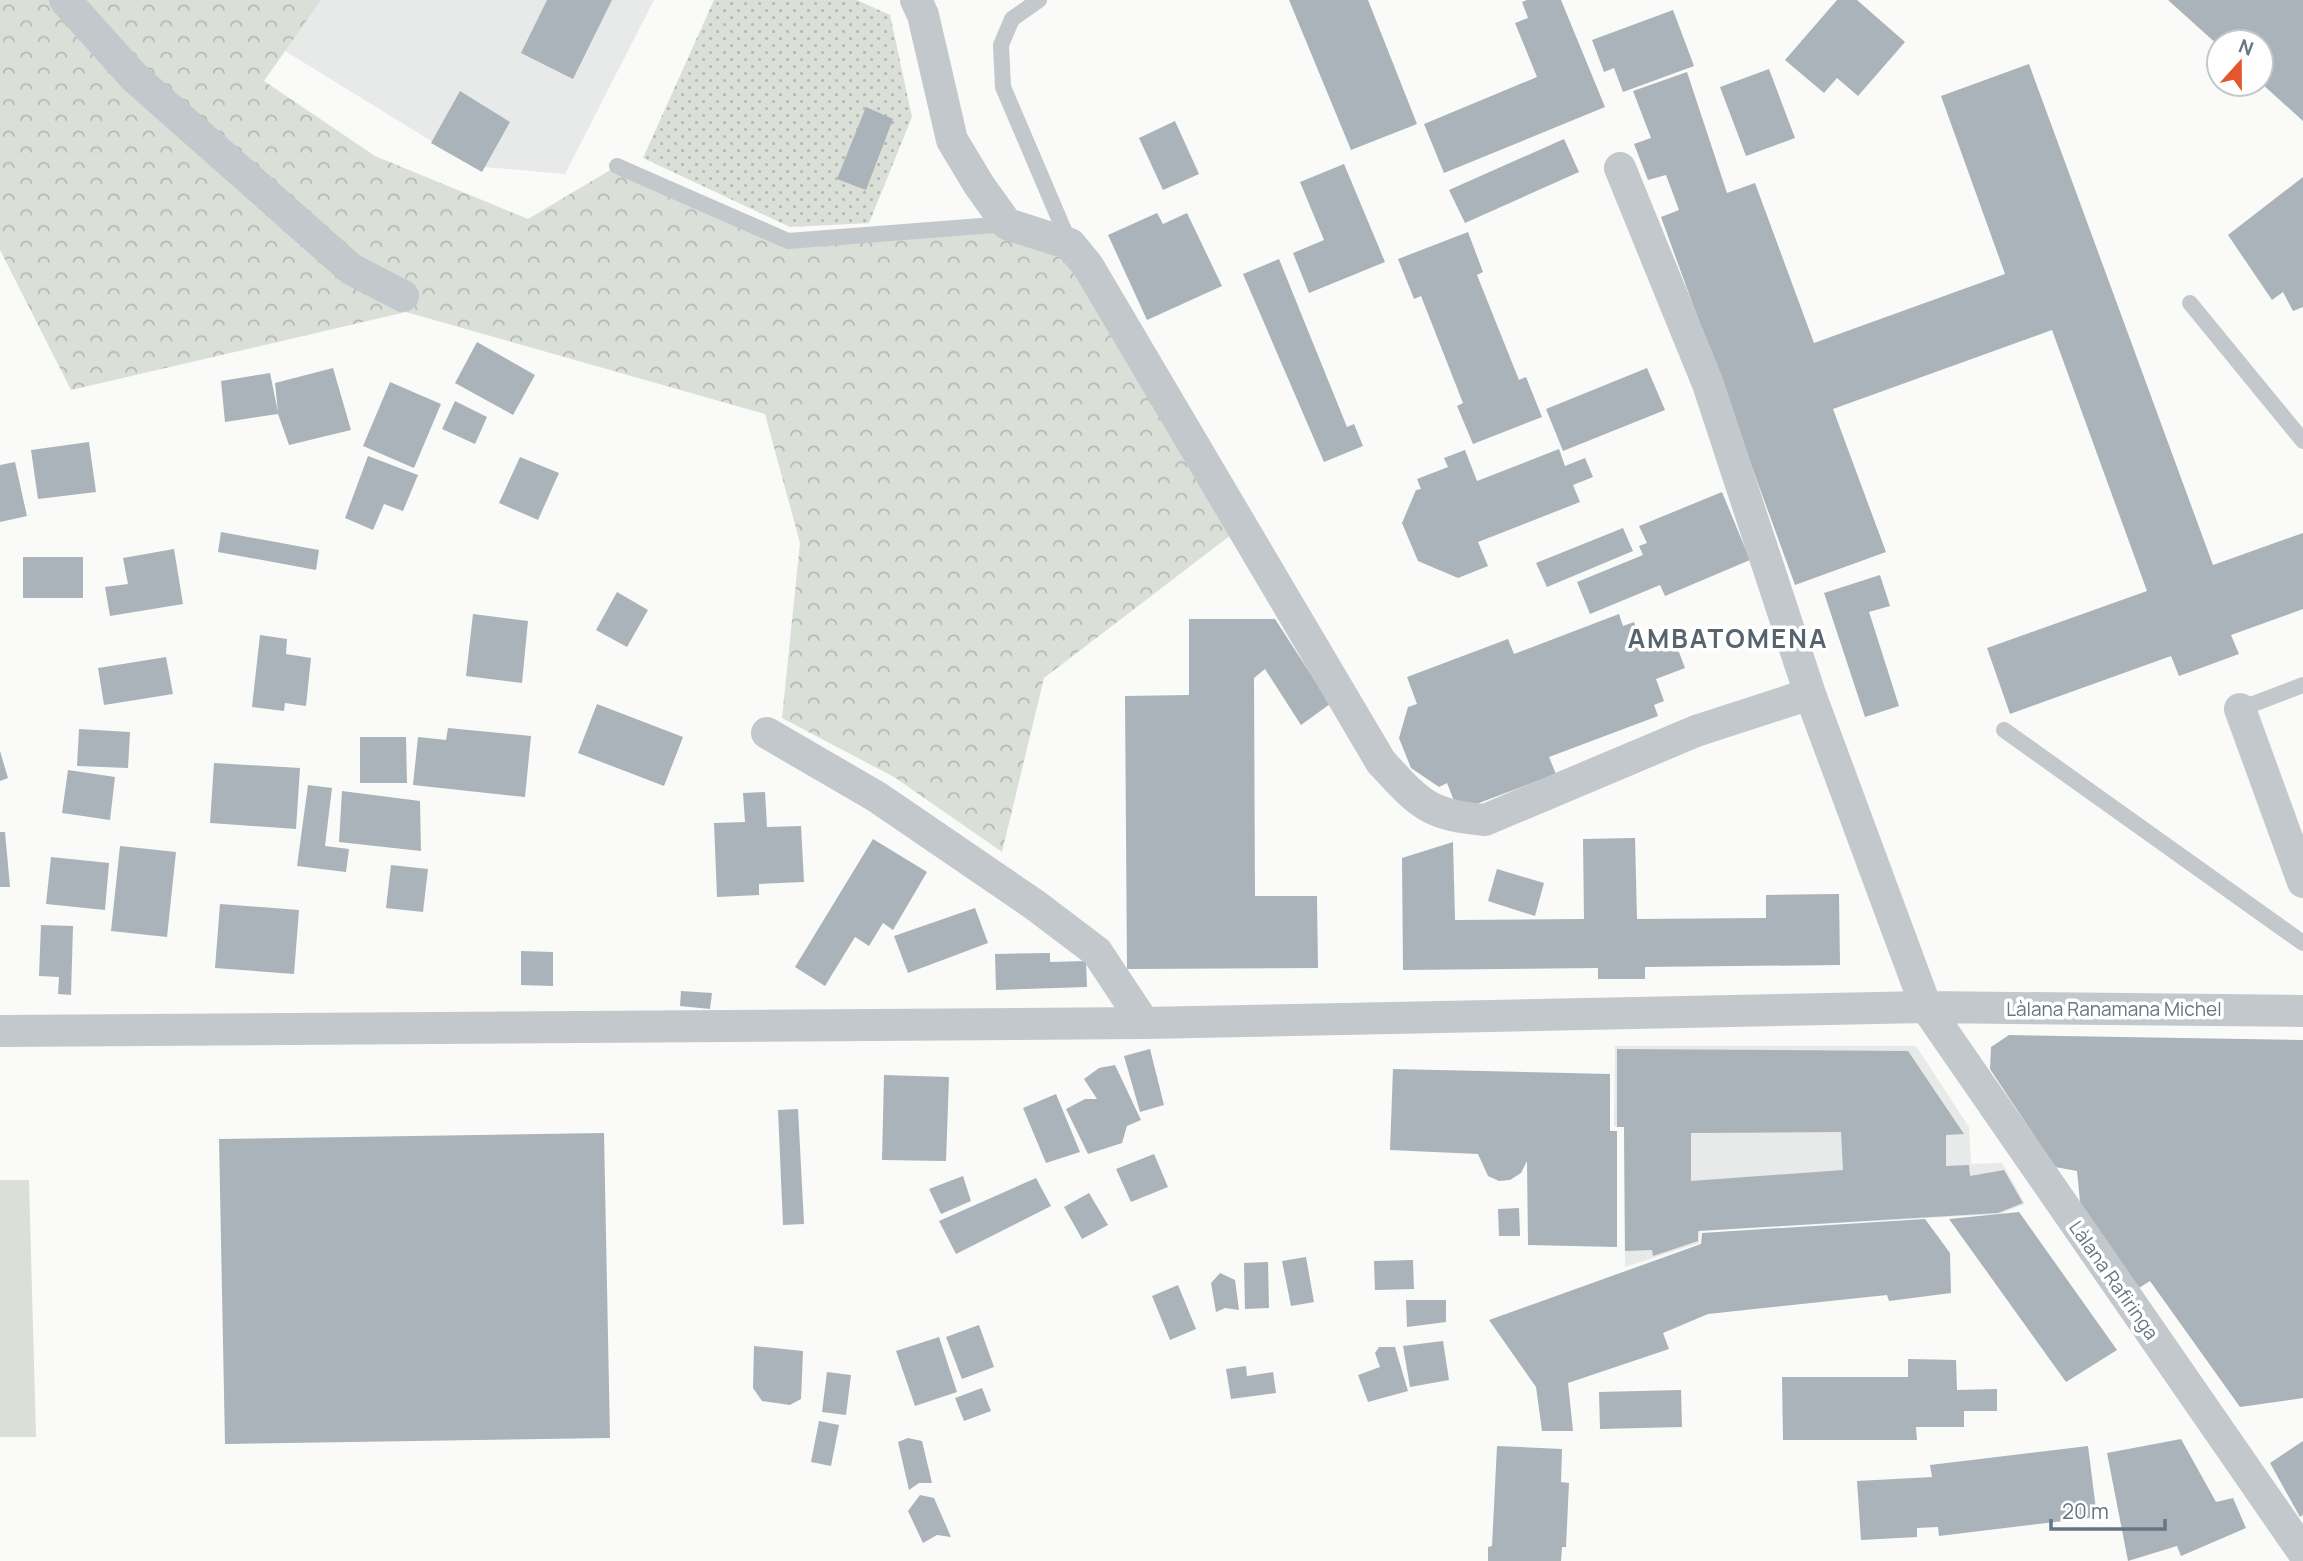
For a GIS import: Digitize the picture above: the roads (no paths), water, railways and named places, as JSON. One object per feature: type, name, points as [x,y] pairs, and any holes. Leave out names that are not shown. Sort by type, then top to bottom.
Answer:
[{"type":"street","points":[[65,0],[135,78],[352,269],[403,296]]},
{"type":"street","points":[[916,0],[923,15],[952,140],[1007,224],[1069,244],[1088,266],[1381,762],[1418,801],[1450,817],[1485,820],[1696,731],[1810,694]]},
{"type":"street","name":"Làlana Rafiringa","points":[[1619,168],[1709,384],[1810,694],[1926,1007],[2303,1552]]},
{"type":"street","points":[[2240,709],[2303,882]]},
{"type":"street","points":[[767,733],[877,797],[1066,929],[1097,953],[1144,1023]]},
{"type":"street","name":"Làlana Ranamana Michel","points":[[0,1031],[1144,1023],[1926,1007],[2303,1011]]},
{"type":"lane","points":[[1039,0],[1012,19],[1001,45],[1003,87],[1069,244]]},
{"type":"lane","points":[[617,166],[788,241],[1007,224]]},
{"type":"lane","points":[[2190,303],[2303,442]]},
{"type":"lane","points":[[2240,709],[2303,685]]},
{"type":"lane","points":[[2004,730],[2303,943]]},
{"type":"district","name":"AMBATOMENA","points":[[1728,639]]}]
